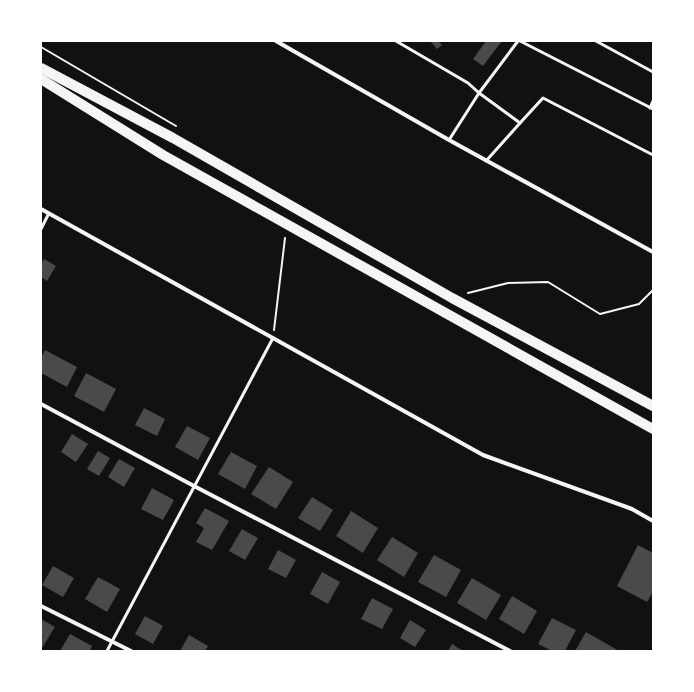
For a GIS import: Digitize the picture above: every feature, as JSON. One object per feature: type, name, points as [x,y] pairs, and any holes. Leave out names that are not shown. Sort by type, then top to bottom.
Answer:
[{"type":"main road","points":[[41,68],[173,138],[452,298],[653,406]]},
{"type":"main road","points":[[41,78],[162,156],[653,429]]},
{"type":"street","points":[[276,41],[486,161],[653,252]]},
{"type":"street","points":[[41,209],[483,455],[632,509],[653,521]]},
{"type":"street","points":[[41,404],[194,486],[510,651]]},
{"type":"street","points":[[41,606],[131,651]]},
{"type":"lane","points":[[396,41],[468,83],[479,93],[520,123]]},
{"type":"lane","points":[[449,140],[479,93],[519,41],[652,108],[653,102]]},
{"type":"lane","points":[[596,41],[653,72]]},
{"type":"lane","points":[[486,161],[543,98],[653,155]]},
{"type":"lane","points":[[41,229],[49,214]]},
{"type":"lane","points":[[106,651],[273,338]]},
{"type":"path","points":[[41,47],[179,128]]},
{"type":"path","points":[[273,338],[285,238]]},
{"type":"path","points":[[452,298],[508,283],[548,282],[600,314],[639,304],[653,290]]},
{"type":"building","points":[[430,41],[438,41],[442,45],[437,49]]},
{"type":"building","points":[[486,41],[502,41],[483,66],[473,59]]},
{"type":"building","points":[[44,259],[56,266],[47,281],[41,277],[41,264]]},
{"type":"building","points":[[45,350],[77,367],[67,387],[41,373],[41,358]]},
{"type":"building","points":[[86,373],[116,389],[104,412],[74,396]]},
{"type":"building","points":[[144,408],[165,419],[157,436],[135,425]]},
{"type":"building","points":[[187,426],[210,438],[198,460],[175,447]]},
{"type":"building","points":[[72,434],[88,444],[76,462],[61,452]]},
{"type":"building","points":[[98,451],[110,458],[99,476],[87,469]]},
{"type":"building","points":[[231,452],[257,466],[245,489],[218,474]]},
{"type":"building","points":[[119,459],[135,468],[124,487],[108,477]]},
{"type":"building","points":[[269,467],[293,482],[276,509],[251,494]]},
{"type":"building","points":[[152,488],[174,500],[163,520],[141,509]]},
{"type":"building","points":[[312,497],[333,510],[320,531],[298,518]]},
{"type":"building","points":[[205,508],[229,521],[212,550],[196,542],[204,528],[196,523]]},
{"type":"building","points":[[351,511],[378,528],[363,553],[336,536]]},
{"type":"building","points":[[242,529],[258,538],[245,560],[229,551]]},
{"type":"building","points":[[392,537],[418,553],[404,577],[377,560]]},
{"type":"building","points":[[638,545],[653,553],[653,592],[647,602],[617,586]]},
{"type":"building","points":[[278,550],[296,560],[286,578],[268,569]]},
{"type":"building","points":[[434,555],[461,570],[446,597],[418,582]]},
{"type":"building","points":[[53,566],[74,578],[63,597],[42,585]]},
{"type":"building","points":[[322,572],[340,582],[328,604],[310,594]]},
{"type":"building","points":[[98,577],[120,589],[107,612],[85,599]]},
{"type":"building","points":[[472,578],[501,595],[486,620],[457,603]]},
{"type":"building","points":[[512,596],[537,611],[524,634],[499,619]]},
{"type":"building","points":[[372,598],[393,609],[382,629],[361,619]]},
{"type":"building","points":[[145,616],[163,626],[153,644],[135,634]]},
{"type":"building","points":[[552,618],[576,630],[565,651],[552,651],[538,644]]},
{"type":"building","points":[[41,619],[55,627],[42,648],[41,647]]},
{"type":"building","points":[[410,620],[426,630],[415,647],[400,638]]},
{"type":"building","points":[[586,632],[619,651],[575,651]]},
{"type":"building","points":[[70,634],[92,646],[90,651],[60,651]]},
{"type":"building","points":[[189,635],[208,646],[205,651],[180,651]]},
{"type":"building","points":[[452,644],[463,651],[448,651]]}]
